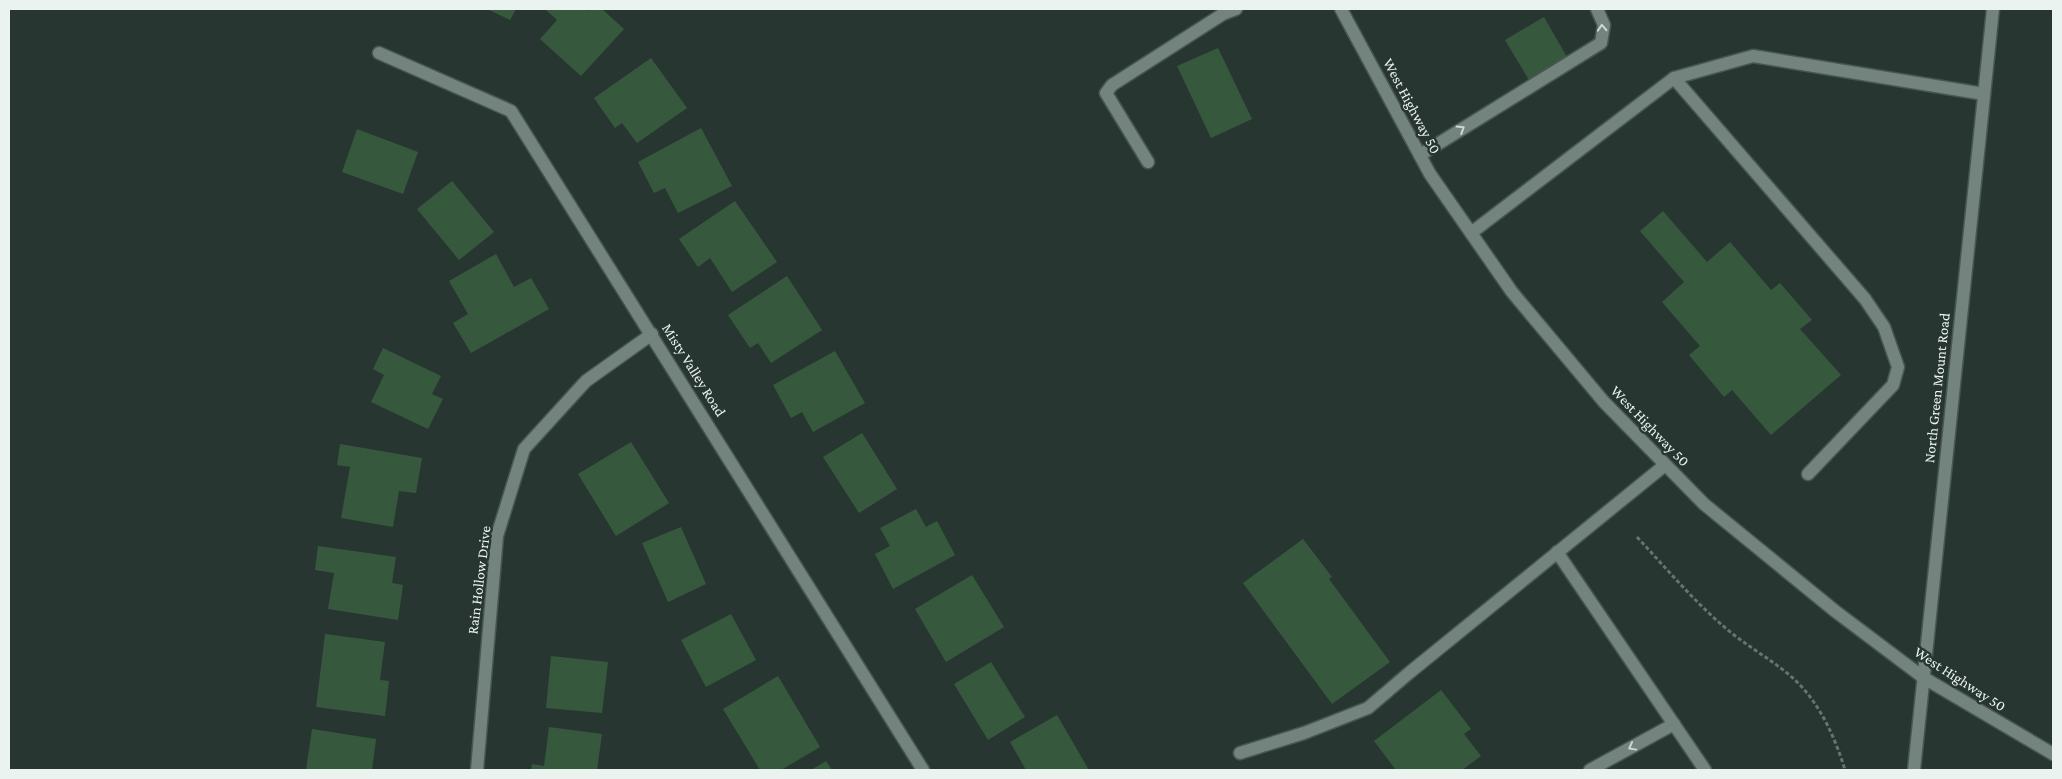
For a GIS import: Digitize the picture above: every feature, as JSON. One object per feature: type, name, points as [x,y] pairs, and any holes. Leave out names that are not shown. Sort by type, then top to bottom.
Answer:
[{"type":"street","points":[[1148,162],[1106,93],[1112,85],[1223,14],[1236,9]]},
{"type":"street","name":"West Highway 50","points":[[1341,9],[1430,174],[1512,292],[1604,402],[1704,504],[1835,611],[1924,678],[2053,754]]},
{"type":"street","points":[[1420,155],[1601,43],[1604,26],[1597,9]]},
{"type":"street","name":"North Green Mount Road","points":[[1914,770],[1993,9]]},
{"type":"street","name":"Misty Valley Road","points":[[379,52],[511,111],[924,770]]},
{"type":"street","points":[[1471,233],[1674,78],[1753,56],[1984,94]]},
{"type":"street","points":[[1674,78],[1865,298],[1884,327],[1898,367],[1893,385],[1808,474]]},
{"type":"street","name":"Rain Hollow Drive","points":[[477,770],[498,536],[524,448],[586,381],[652,334]]},
{"type":"street","points":[[1240,753],[1304,733],[1368,708],[1665,465]]},
{"type":"street","points":[[1557,552],[1705,770]]},
{"type":"street","points":[[1590,770],[1674,724]]},
{"type":"path","points":[[1637,538],[1722,625],[1790,674],[1802,687],[1814,701],[1827,725],[1837,745],[1844,770]]},
{"type":"building","points":[[487,9],[516,9],[510,20]]},
{"type":"building","points":[[545,9],[585,9],[587,11],[589,9],[602,9],[624,29],[581,76],[540,39],[557,20]]},
{"type":"building","points":[[1544,17],[1567,57],[1529,80],[1505,40]]},
{"type":"building","points":[[1218,48],[1252,119],[1211,138],[1177,66]]},
{"type":"building","points":[[651,58],[687,108],[637,143],[622,123],[615,128],[594,98]]},
{"type":"building","points":[[701,128],[732,186],[678,213],[665,188],[654,193],[638,162]]},
{"type":"building","points":[[357,129],[418,152],[403,194],[342,172]]},
{"type":"building","points":[[452,181],[494,232],[459,260],[417,209]]},
{"type":"building","points":[[735,201],[777,262],[732,292],[710,258],[698,267],[679,239]]},
{"type":"building","points":[[1663,211],[1707,262],[1730,242],[1771,290],[1780,283],[1812,320],[1800,329],[1841,375],[1771,435],[1732,390],[1724,397],[1689,355],[1700,346],[1662,302],[1684,282],[1640,231]]},
{"type":"building","points":[[496,254],[514,287],[531,278],[549,309],[471,353],[453,323],[468,314],[449,281]]},
{"type":"building","points":[[787,276],[822,330],[771,363],[758,343],[750,348],[728,315]]},
{"type":"building","points":[[383,348],[441,376],[432,394],[443,399],[428,429],[371,402],[384,375],[373,369]]},
{"type":"building","points":[[835,351],[865,403],[813,432],[802,412],[791,418],[773,385]]},
{"type":"building","points":[[862,433],[897,489],[859,513],[823,457]]},
{"type":"building","points":[[631,442],[669,503],[616,536],[578,474]]},
{"type":"building","points":[[340,444],[422,458],[416,493],[399,491],[393,527],[341,518],[350,467],[337,465]]},
{"type":"building","points":[[916,509],[926,527],[937,521],[955,555],[893,589],[875,554],[890,546],[880,528]]},
{"type":"building","points":[[681,527],[706,584],[668,602],[642,543]]},
{"type":"building","points":[[1303,539],[1332,577],[1329,579],[1390,662],[1332,704],[1243,583]]},
{"type":"building","points":[[318,546],[396,557],[392,583],[403,585],[398,620],[328,609],[334,573],[315,570]]},
{"type":"building","points":[[972,575],[1004,627],[946,662],[915,609]]},
{"type":"building","points":[[731,614],[756,660],[706,687],[681,640]]},
{"type":"building","points":[[325,634],[385,642],[380,680],[389,681],[385,716],[316,707]]},
{"type":"building","points":[[551,656],[608,662],[602,713],[546,708]]},
{"type":"building","points":[[991,662],[1025,717],[988,740],[954,684]]},
{"type":"building","points":[[778,676],[820,747],[781,770],[760,770],[723,709]]},
{"type":"building","points":[[1441,690],[1471,729],[1464,734],[1481,756],[1462,770],[1396,770],[1374,741]]},
{"type":"building","points":[[1057,715],[1089,770],[1026,770],[1010,742]]},
{"type":"building","points":[[549,727],[602,734],[597,770],[531,770],[532,764],[544,766]]},
{"type":"building","points":[[312,729],[376,739],[372,770],[306,770]]},
{"type":"building","points":[[826,761],[832,770],[811,770]]}]
